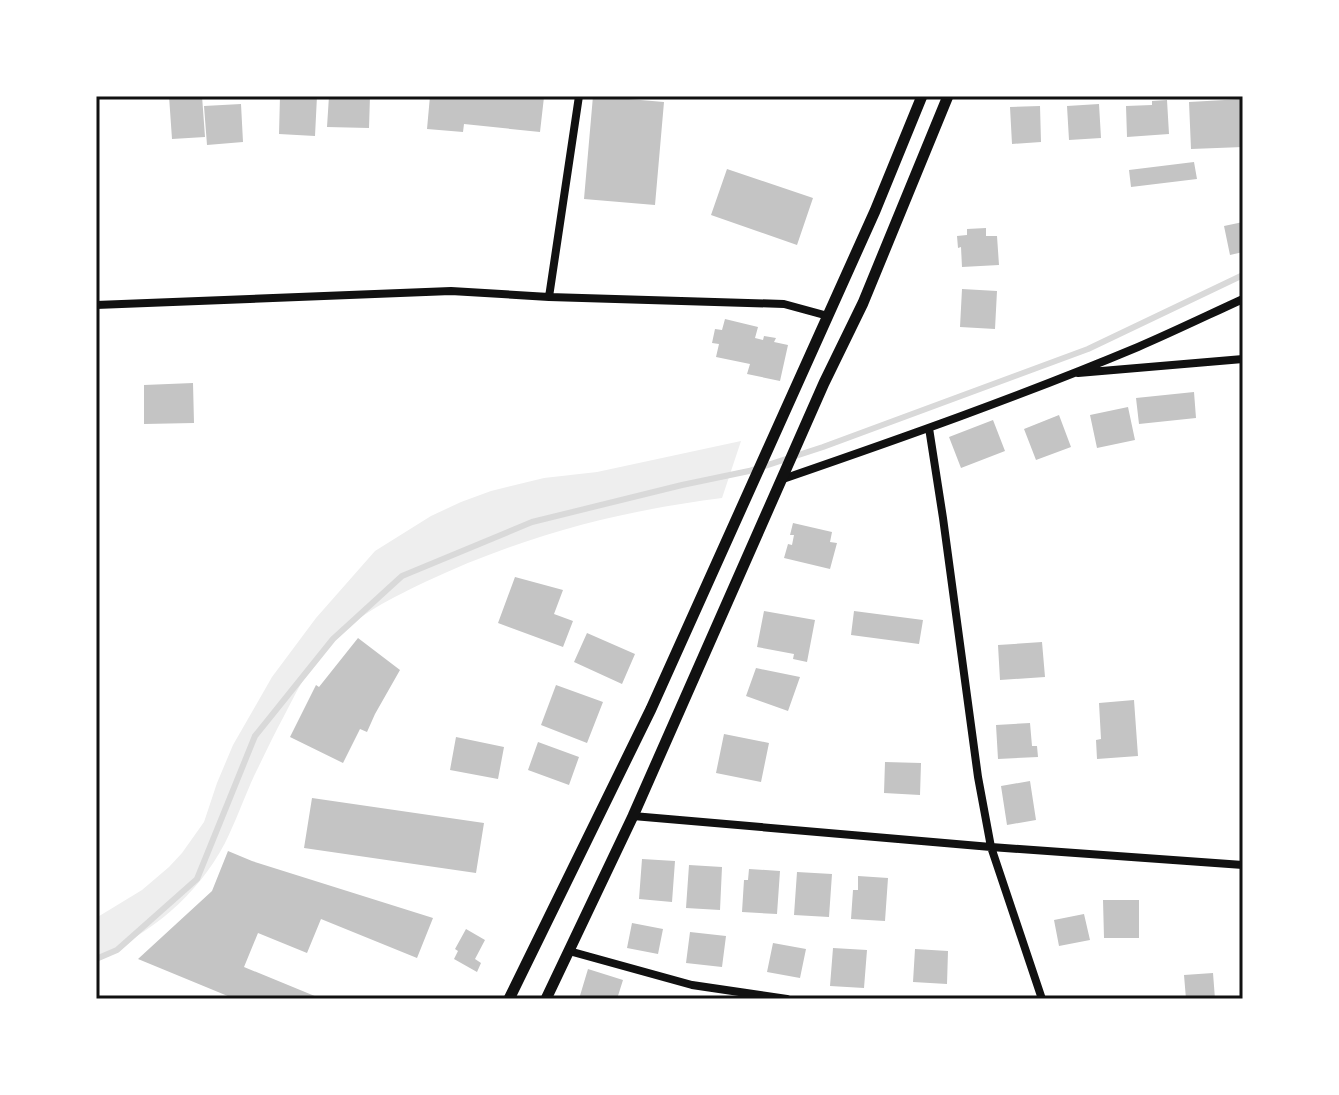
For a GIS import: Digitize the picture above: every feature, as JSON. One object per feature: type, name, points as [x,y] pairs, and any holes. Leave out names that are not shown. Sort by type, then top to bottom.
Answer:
[{"type":"main road","points":[[509,999],[651,709],[875,211],[922,96]]},
{"type":"main road","points":[[546,999],[633,816],[824,383],[863,303],[948,96]]},
{"type":"street","points":[[549,297],[579,96]]},
{"type":"street","points":[[96,305],[451,291],[784,304],[828,316]]},
{"type":"street","points":[[783,479],[929,428],[1139,347],[1243,299]]},
{"type":"street","points":[[1069,374],[1243,359]]},
{"type":"street","points":[[929,428],[978,777],[991,847],[1042,999]]},
{"type":"street","points":[[633,816],[1243,865]]},
{"type":"street","points":[[569,951],[692,985],[787,999]]},
{"type":"shaded area","points":[[741,441],[722,498],[607,518],[533,539],[425,582],[369,612],[344,630],[310,668],[254,776],[225,843],[201,880],[154,925],[96,957],[96,918],[142,890],[182,853],[204,822],[233,745],[272,677],[316,618],[375,551],[431,516],[491,491]]},
{"type":"building","points":[[169,96],[202,96],[205,137],[172,139]]},
{"type":"building","points":[[280,96],[317,96],[315,136],[279,134]]},
{"type":"building","points":[[329,96],[370,96],[369,128],[327,127]]},
{"type":"building","points":[[430,96],[544,97],[540,132],[464,124],[463,132],[427,129]]},
{"type":"building","points":[[593,96],[664,102],[655,205],[584,199]]},
{"type":"building","points":[[1243,99],[1243,147],[1191,149],[1189,102]]},
{"type":"building","points":[[1167,100],[1169,134],[1127,137],[1126,106],[1152,105],[1152,101]]},
{"type":"building","points":[[241,104],[243,142],[207,145],[204,106]]},
{"type":"building","points":[[1099,104],[1101,138],[1069,140],[1067,106]]},
{"type":"building","points":[[1040,106],[1041,142],[1012,144],[1010,107]]},
{"type":"building","points":[[1194,162],[1197,179],[1131,187],[1129,170]]},
{"type":"building","points":[[727,169],[813,198],[797,245],[711,215]]},
{"type":"building","points":[[1243,222],[1243,252],[1230,255],[1224,226]]},
{"type":"building","points":[[986,228],[986,236],[997,236],[999,265],[962,267],[957,236],[967,235],[967,229]]},
{"type":"building","points":[[962,289],[997,291],[995,329],[960,327]]},
{"type":"building","points":[[725,319],[758,327],[755,338],[776,338],[774,342],[788,345],[780,381],[747,374],[750,364],[716,357],[719,344],[712,343],[715,329],[722,330]]},
{"type":"building","points":[[193,383],[194,423],[144,424],[144,385]]},
{"type":"building","points":[[1194,392],[1196,418],[1139,424],[1136,398]]},
{"type":"building","points":[[1128,407],[1135,440],[1097,448],[1090,415]]},
{"type":"building","points":[[1059,415],[1071,447],[1036,460],[1024,429]]},
{"type":"building","points":[[993,420],[1005,451],[961,468],[949,437]]},
{"type":"building","points":[[793,523],[832,532],[830,542],[837,543],[830,569],[784,558],[788,544],[792,545],[794,535],[790,535]]},
{"type":"building","points":[[515,577],[563,590],[554,614],[573,621],[563,647],[498,623]]},
{"type":"building","points":[[764,611],[815,620],[807,662],[793,659],[794,654],[757,647]]},
{"type":"building","points":[[854,611],[923,620],[919,644],[851,635]]},
{"type":"building","points":[[587,633],[635,654],[622,684],[574,662]]},
{"type":"building","points":[[358,638],[400,670],[367,732],[360,729],[343,763],[290,737],[316,685],[319,687]]},
{"type":"building","points":[[1042,642],[1045,677],[1000,680],[998,645]]},
{"type":"building","points":[[756,668],[800,677],[788,711],[746,696]]},
{"type":"building","points":[[556,685],[603,702],[587,743],[541,725]]},
{"type":"building","points":[[1134,700],[1138,756],[1097,759],[1096,740],[1101,739],[1099,703]]},
{"type":"building","points":[[1030,723],[1032,746],[1037,746],[1038,757],[998,759],[996,725]]},
{"type":"building","points":[[724,734],[769,743],[761,782],[716,773]]},
{"type":"building","points":[[456,737],[504,747],[498,779],[450,770]]},
{"type":"building","points":[[538,742],[579,757],[569,785],[528,770]]},
{"type":"building","points":[[885,762],[921,763],[920,795],[884,793]]},
{"type":"building","points":[[1030,781],[1036,820],[1007,825],[1001,786]]},
{"type":"building","points":[[312,798],[484,823],[476,873],[304,848]]},
{"type":"building","points":[[228,851],[433,918],[417,958],[321,919],[307,953],[258,933],[244,967],[322,999],[235,999],[138,959],[212,891]]},
{"type":"building","points":[[642,859],[675,861],[672,902],[639,899]]},
{"type":"building","points":[[689,865],[722,867],[720,910],[686,908]]},
{"type":"building","points":[[749,869],[780,871],[777,914],[742,912],[744,880],[748,880]]},
{"type":"building","points":[[797,872],[832,874],[829,917],[794,915]]},
{"type":"building","points":[[858,876],[888,878],[885,921],[851,919],[853,890],[858,890]]},
{"type":"building","points":[[1103,900],[1139,900],[1139,938],[1104,938]]},
{"type":"building","points":[[1084,914],[1090,940],[1059,946],[1054,920]]},
{"type":"building","points":[[632,923],[663,929],[658,954],[627,948]]},
{"type":"building","points":[[466,929],[485,940],[475,959],[481,963],[477,972],[454,959],[458,951],[455,949]]},
{"type":"building","points":[[690,932],[726,936],[722,967],[686,963]]},
{"type":"building","points":[[773,943],[806,949],[800,978],[767,972]]},
{"type":"building","points":[[833,948],[867,950],[864,988],[830,986]]},
{"type":"building","points":[[915,949],[948,951],[947,984],[913,982]]},
{"type":"building","points":[[588,969],[623,980],[617,999],[579,999]]},
{"type":"building","points":[[1213,973],[1215,999],[1186,999],[1184,975]]},
{"type":"waterway","points":[[96,959],[117,950],[197,879],[255,736],[333,639],[402,576],[532,522],[749,471],[823,447],[1088,349],[1243,275]]}]
